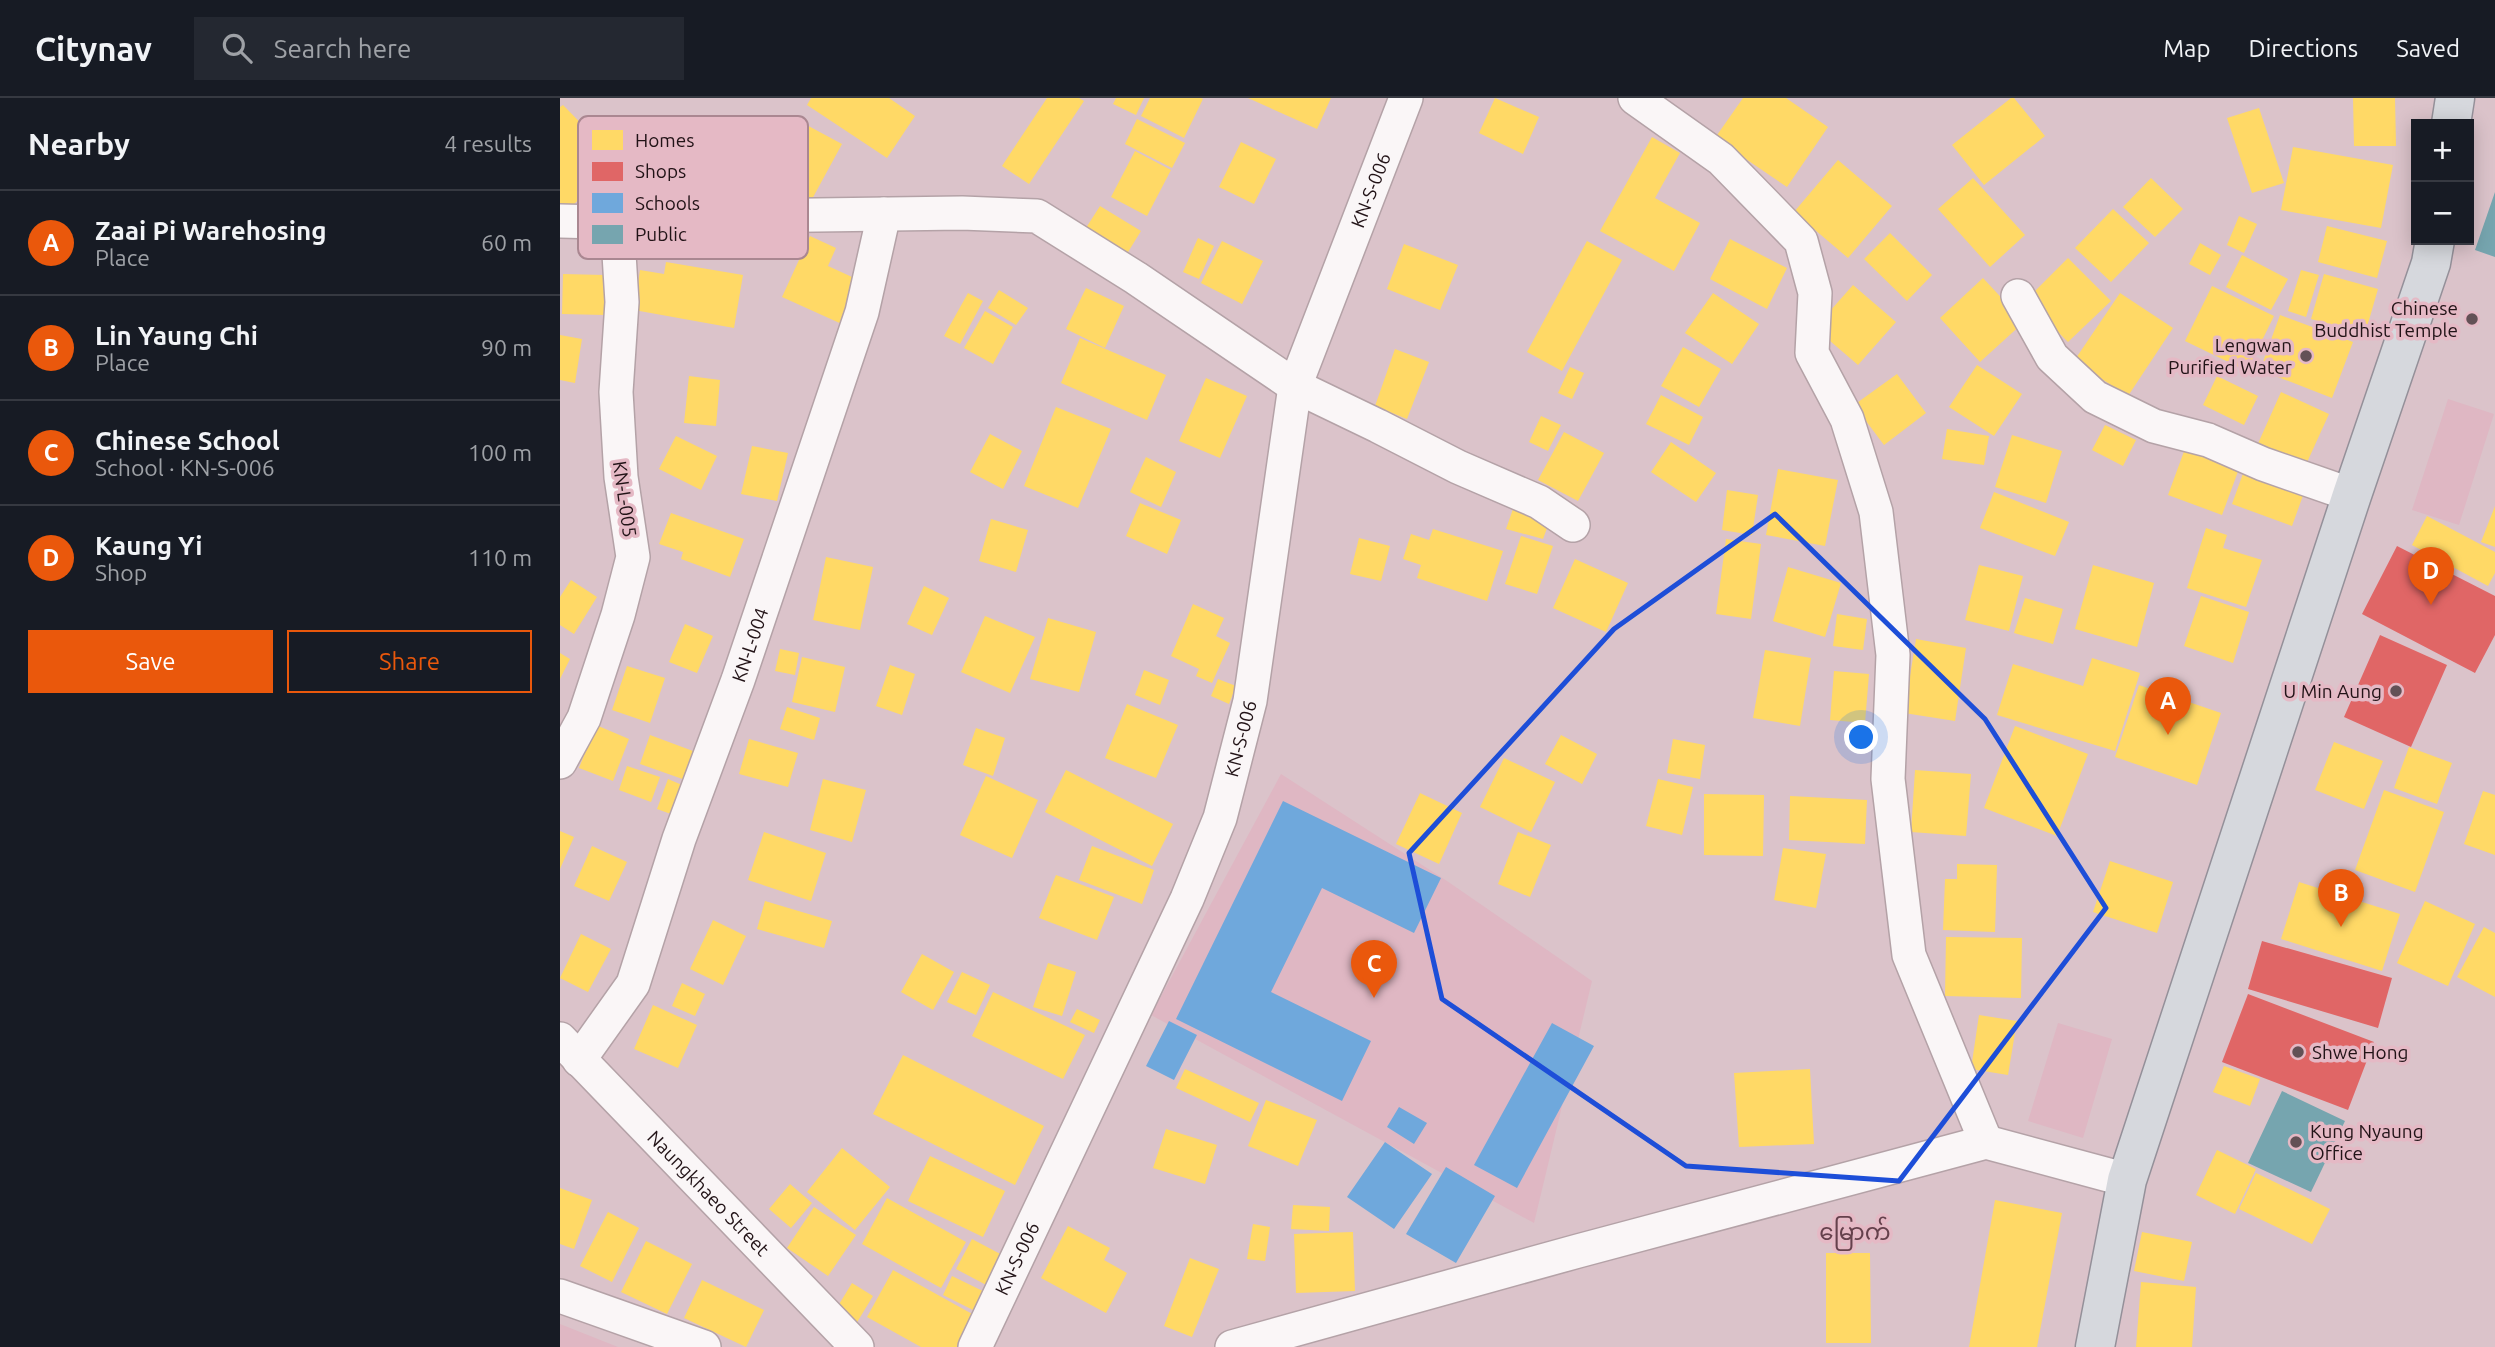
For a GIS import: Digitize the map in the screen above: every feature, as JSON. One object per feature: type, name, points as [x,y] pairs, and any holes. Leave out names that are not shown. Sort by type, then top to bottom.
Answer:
[{"type":"highway","points":[[2453,119],[2455,98]]},
{"type":"highway","points":[[2095,1347],[2127,1180],[2351,495],[2431,263],[2433,245]]},
{"type":"street","name":"KN-S-006","points":[[975,1347],[1187,899],[1220,818],[1250,701],[1295,386],[1406,98]]},
{"type":"street","points":[[1635,98],[1721,159],[1801,241],[1815,293],[1812,353],[1847,419],[1876,512],[1893,655],[1888,779],[1909,955],[1986,1142]]},
{"type":"street","name":"KN-L-004","points":[[570,1050],[633,984],[679,839],[742,668],[862,312],[884,214]]},
{"type":"street","points":[[808,215],[1037,216],[1158,292],[1295,386],[1458,467],[1539,502],[1573,525]]},
{"type":"street","points":[[560,221],[578,221]]},
{"type":"street","name":"KN-L-005","points":[[560,762],[584,718],[618,614],[633,557],[621,477],[615,392],[622,302],[619,259]]},
{"type":"street","points":[[2018,296],[2052,358],[2095,397],[2154,426],[2208,440],[2263,464],[2351,495]]},
{"type":"street","name":"Naungkhaeo Street","points":[[570,1050],[857,1347]]},
{"type":"street","points":[[1232,1347],[1986,1142],[2127,1180]]},
{"type":"street","points":[[560,1296],[704,1347]]},
{"type":"highlighted area","points":[[1775,514],[1985,719],[2106,908],[1899,1181],[1686,1166],[1442,999],[1409,853],[1614,629]]},
{"type":"shaded area","points":[[2448,399],[2494,414],[2459,525],[2412,510]]},
{"type":"shaded area","points":[[1281,774],[1447,881],[1592,981],[1534,1223],[1151,1015]]},
{"type":"shaded area","points":[[2058,1023],[2112,1039],[2083,1138],[2028,1121]]},
{"type":"shaded area","points":[[560,1324],[618,1347],[560,1347]]},
{"type":"building: Homes","points":[[811,98],[889,98],[915,116],[887,158],[807,105]]},
{"type":"building: Homes","points":[[1047,98],[1079,98],[1084,101],[1029,184],[1002,166]]},
{"type":"building: Homes","points":[[1116,98],[1144,98],[1136,115],[1113,104]]},
{"type":"building: Homes","points":[[1150,98],[1203,99],[1184,138],[1141,116]]},
{"type":"building: Homes","points":[[1248,98],[1331,98],[1317,129]]},
{"type":"building: Homes","points":[[1495,98],[1539,117],[1523,154],[1479,133]]},
{"type":"building: Homes","points":[[1743,98],[1786,98],[1828,127],[1787,187],[1715,138]]},
{"type":"building: Homes","points":[[2014,98],[2045,136],[1984,185],[1952,145]]},
{"type":"building: Homes","points":[[2353,98],[2395,98],[2396,146],[2354,146]]},
{"type":"building: Homes","points":[[563,105],[578,120],[578,200],[566,212],[560,206],[560,107]]},
{"type":"building: Homes","points":[[2259,108],[2284,183],[2252,193],[2227,118]]},
{"type":"building: Homes","points":[[1137,119],[1185,143],[1172,168],[1125,144]]},
{"type":"building: Homes","points":[[808,126],[842,144],[811,201],[808,199]]},
{"type":"building: Homes","points":[[1652,137],[1680,153],[1655,198],[1700,223],[1674,271],[1600,231]]},
{"type":"building: Homes","points":[[1241,142],[1276,159],[1254,204],[1219,187]]},
{"type":"building: Homes","points":[[2293,147],[2393,165],[2381,228],[2281,210]]},
{"type":"building: Homes","points":[[1135,151],[1171,170],[1147,216],[1111,197]]},
{"type":"building: Homes","points":[[1838,160],[1892,206],[1848,258],[1794,212]]},
{"type":"building: Homes","points":[[1973,178],[2025,235],[1990,267],[1938,209]]},
{"type":"building: Homes","points":[[2151,178],[2183,209],[2155,237],[2123,207]]},
{"type":"building: Homes","points":[[1100,206],[1141,231],[1125,257],[1084,231]]},
{"type":"building: Homes","points":[[2113,209],[2149,243],[2111,282],[2075,248]]},
{"type":"building: Homes","points":[[2239,216],[2257,224],[2244,253],[2227,245]]},
{"type":"building: Homes","points":[[2327,226],[2387,241],[2377,278],[2318,262]]},
{"type":"building: Homes","points":[[1890,233],[1932,275],[1907,301],[1864,259]]},
{"type":"building: Homes","points":[[810,236],[836,248],[828,266],[863,282],[844,325],[782,297],[799,259],[808,259]]},
{"type":"building: Homes","points":[[1198,238],[1214,246],[1199,279],[1183,272]]},
{"type":"building: Homes","points":[[1730,239],[1787,268],[1767,309],[1710,279]]},
{"type":"building: Homes","points":[[1222,241],[1263,261],[1242,304],[1201,283]]},
{"type":"building: Homes","points":[[1587,241],[1622,260],[1562,371],[1527,352]]},
{"type":"building: Homes","points":[[2200,243],[2221,255],[2210,275],[2189,264]]},
{"type":"building: Homes","points":[[1404,244],[1458,265],[1440,310],[1387,289]]},
{"type":"building: Homes","points":[[2242,255],[2288,279],[2271,310],[2226,287]]},
{"type":"building: Homes","points":[[2068,258],[2111,301],[2068,342],[2026,300]]},
{"type":"building: Homes","points":[[666,262],[743,275],[734,328],[634,310],[640,270],[664,274]]},
{"type":"building: Homes","points":[[2301,270],[2319,275],[2306,317],[2288,311]]},
{"type":"building: Homes","points":[[563,274],[605,275],[605,315],[562,314]]},
{"type":"building: Homes","points":[[2324,274],[2378,289],[2365,334],[2311,319]]},
{"type":"building: Homes","points":[[1983,278],[2024,322],[1980,362],[1940,318]]},
{"type":"building: Homes","points":[[1853,285],[1896,322],[1858,365],[1815,328]]},
{"type":"building: Homes","points":[[2212,286],[2274,316],[2247,371],[2185,341]]},
{"type":"building: Homes","points":[[1086,288],[1124,306],[1105,348],[1066,329]]},
{"type":"building: Homes","points":[[999,290],[1028,308],[1016,325],[988,308]]},
{"type":"building: Homes","points":[[968,293],[983,301],[960,344],[944,336]]},
{"type":"building: Homes","points":[[1713,293],[1759,324],[1732,364],[1685,333]]},
{"type":"building: Homes","points":[[2120,293],[2173,328],[2128,396],[2074,361]]},
{"type":"building: Homes","points":[[985,311],[1013,327],[993,364],[964,348]]},
{"type":"building: Homes","name":"Lengwan Purified Water","points":[[2280,315],[2353,342],[2332,398],[2260,370]]},
{"type":"building: Homes","points":[[560,335],[582,339],[575,383],[560,380]]},
{"type":"building: Homes","points":[[1080,338],[1166,375],[1147,420],[1061,383]]},
{"type":"building: Homes","points":[[1683,347],[1721,369],[1699,407],[1661,386]]},
{"type":"building: Homes","points":[[1395,349],[1429,362],[1407,419],[1375,406]]},
{"type":"building: Homes","points":[[1977,365],[2022,394],[1994,436],[1949,407]]},
{"type":"building: Homes","points":[[1570,367],[1584,373],[1572,399],[1558,393]]},
{"type":"building: Homes","points":[[1897,374],[1926,413],[1884,445],[1854,405]]},
{"type":"building: Homes","points":[[689,376],[720,380],[716,426],[684,423]]},
{"type":"building: Homes","points":[[2217,376],[2258,396],[2244,425],[2203,405]]},
{"type":"building: Homes","points":[[1206,378],[1247,396],[1220,458],[1179,441]]},
{"type":"building: Homes","points":[[2281,392],[2329,414],[2304,469],[2256,448]]},
{"type":"building: Homes","points":[[1661,395],[1703,417],[1689,445],[1646,424]]},
{"type":"building: Homes","points":[[1056,407],[1111,429],[1078,508],[1024,486]]},
{"type":"building: Homes","points":[[1541,416],[1561,425],[1548,451],[1529,442]]},
{"type":"building: Homes","points":[[2105,425],[2136,440],[2123,466],[2092,450]]},
{"type":"building: Homes","points":[[1947,429],[1989,436],[1984,465],[1942,459]]},
{"type":"building: Homes","points":[[1564,432],[1604,453],[1578,501],[1538,480]]},
{"type":"building: Homes","points":[[990,434],[1022,451],[1003,489],[970,472]]},
{"type":"building: Homes","points":[[2012,435],[2062,451],[2046,503],[1995,487]]},
{"type":"building: Homes","points":[[676,436],[717,456],[701,490],[659,469]]},
{"type":"building: Homes","points":[[1671,442],[1716,473],[1696,502],[1651,472]]},
{"type":"building: Homes","points":[[752,446],[788,453],[777,501],[741,494]]},
{"type":"building: Homes","points":[[2186,446],[2240,466],[2222,515],[2168,495]]},
{"type":"building: Homes","points":[[1146,457],[1176,472],[1161,507],[1130,492]]},
{"type":"building: Homes","points":[[2245,468],[2305,490],[2292,526],[2232,504]]},
{"type":"building: Homes","points":[[1778,469],[1838,480],[1825,546],[1766,535]]},
{"type":"building: Homes","points":[[1727,490],[1758,495],[1752,535],[1722,530]]},
{"type":"building: Homes","points":[[1994,492],[2069,522],[2055,556],[1980,528]]},
{"type":"building: Homes","points":[[1140,503],[1181,520],[1167,554],[1126,536]]},
{"type":"building: Homes","points":[[2495,506],[2495,547],[2481,542]]},
{"type":"building: Homes","points":[[1513,509],[1550,520],[1543,539],[1506,529]]},
{"type":"building: Homes","points":[[671,513],[744,539],[730,577],[681,559],[683,552],[659,544]]},
{"type":"building: Homes","points":[[2427,516],[2495,552],[2495,573],[2488,586],[2412,545]]},
{"type":"building: Homes","points":[[991,519],[1028,530],[1016,572],[979,561]]},
{"type":"building: Homes","points":[[2206,528],[2227,535],[2223,548],[2262,560],[2246,607],[2187,588]]},
{"type":"building: Homes","points":[[1433,529],[1503,551],[1487,601],[1417,578],[1421,565],[1403,559],[1411,534],[1429,540]]},
{"type":"building: Homes","points":[[1521,536],[1553,546],[1537,594],[1505,584]]},
{"type":"building: Homes","points":[[1359,538],[1390,546],[1381,581],[1350,574]]},
{"type":"building: Homes","points":[[1726,539],[1761,544],[1751,619],[1716,614]]},
{"type":"building: Homes","points":[[826,557],[873,567],[860,630],[813,620]]},
{"type":"building: Homes","points":[[1575,559],[1628,583],[1606,632],[1553,608]]},
{"type":"building: Homes","points":[[1979,565],[2023,576],[2009,631],[1965,620]]},
{"type":"building: Homes","points":[[2093,565],[2154,583],[2137,647],[2075,629]]},
{"type":"building: Homes","points":[[1788,567],[1841,583],[1825,637],[1773,621]]},
{"type":"building: Homes","points":[[571,580],[597,597],[574,634],[560,625],[560,597]]},
{"type":"building: Homes","points":[[924,586],[949,598],[932,635],[907,624]]},
{"type":"building: Homes","points":[[2201,596],[2249,612],[2233,663],[2184,646]]},
{"type":"building: Homes","points":[[2025,598],[2063,609],[2053,644],[2014,633]]},
{"type":"building: Homes","points":[[1193,604],[1224,618],[1216,636],[1230,643],[1212,683],[1196,676],[1199,669],[1171,656]]},
{"type":"building: Homes","points":[[1837,614],[1867,619],[1863,650],[1833,646]]},
{"type":"building: Homes","points":[[985,616],[1035,637],[1010,693],[961,672]]},
{"type":"building: Homes","points":[[1048,618],[1096,632],[1079,692],[1030,679]]},
{"type":"building: Homes","points":[[685,624],[713,636],[697,673],[669,662]]},
{"type":"building: Homes","points":[[1916,639],[1966,648],[1955,721],[1904,713]]},
{"type":"building: Homes","points":[[780,649],[799,653],[795,675],[775,671]]},
{"type":"building: Homes","points":[[1765,650],[1811,658],[1800,726],[1753,718]]},
{"type":"building: Homes","points":[[560,653],[570,659],[560,679]]},
{"type":"building: Homes","points":[[802,657],[845,667],[835,712],[792,702]]},
{"type":"building: Homes","points":[[2092,658],[2140,673],[2115,751],[1997,715],[2013,664],[2083,686]]},
{"type":"building: Homes","points":[[890,665],[915,674],[902,715],[876,706]]},
{"type":"building: Homes","points":[[627,666],[665,678],[650,723],[612,710]]},
{"type":"building: Homes","points":[[1144,670],[1169,680],[1160,705],[1135,695]]},
{"type":"building: Homes","points":[[1834,671],[1869,674],[1865,723],[1830,720]]},
{"type":"building: Homes","points":[[1218,679],[1236,686],[1229,704],[1211,696]]},
{"type":"building: Homes","points":[[2139,685],[2221,713],[2197,785],[2115,757]]},
{"type":"building: Homes","points":[[1127,704],[1178,725],[1156,778],[1105,758]]},
{"type":"building: Homes","points":[[787,707],[820,718],[814,740],[780,729]]},
{"type":"building: Homes","points":[[596,725],[629,739],[613,781],[579,768]]},
{"type":"building: Homes","points":[[2015,726],[2088,754],[2057,836],[1984,808]]},
{"type":"building: Homes","points":[[976,728],[1005,738],[993,776],[963,765]]},
{"type":"building: Homes","points":[[650,735],[701,754],[691,782],[640,764]]},
{"type":"building: Homes","points":[[1561,735],[1597,754],[1582,784],[1545,764]]},
{"type":"building: Homes","points":[[749,739],[798,753],[788,787],[739,774]]},
{"type":"building: Homes","points":[[1673,739],[1705,745],[1700,779],[1667,773]]},
{"type":"building: Homes","points":[[2334,742],[2383,761],[2364,809],[2315,790]]},
{"type":"building: Homes","points":[[2409,747],[2452,763],[2437,804],[2394,788]]},
{"type":"building: Homes","points":[[1504,758],[1555,782],[1531,832],[1480,807]]},
{"type":"building: Homes","points":[[627,766],[660,777],[651,802],[619,790]]},
{"type":"building: Homes","points":[[1066,770],[1173,824],[1152,866],[1045,812]]},
{"type":"building: Homes","points":[[1915,770],[1971,774],[1966,836],[1911,832]]},
{"type":"building: Homes","points":[[986,776],[1038,800],[1012,858],[960,835]]},
{"type":"building: Homes","points":[[668,779],[689,788],[679,817],[657,809]]},
{"type":"building: Homes","points":[[823,779],[866,790],[852,842],[810,830]]},
{"type":"building: Homes","points":[[1658,779],[1693,787],[1682,835],[1646,826]]},
{"type":"building: Homes","points":[[2384,790],[2444,812],[2415,892],[2355,870]]},
{"type":"building: Homes","points":[[2483,791],[2495,795],[2495,855],[2464,844]]},
{"type":"building: Homes","points":[[1420,793],[1462,813],[1439,864],[1396,844]]},
{"type":"building: Homes","points":[[1704,794],[1764,795],[1763,856],[1704,855]]},
{"type":"building: Homes","points":[[1790,796],[1867,800],[1865,844],[1789,840]]},
{"type":"building: Homes","points":[[560,831],[574,837],[560,869]]},
{"type":"building: Homes","points":[[764,832],[826,853],[811,901],[748,880]]},
{"type":"building: Homes","points":[[1518,832],[1551,845],[1530,897],[1498,884]]},
{"type":"building: Homes","points":[[592,846],[627,862],[609,901],[574,886]]},
{"type":"building: Homes","points":[[1092,846],[1154,870],[1142,904],[1079,880]]},
{"type":"building: Homes","points":[[1783,848],[1826,854],[1816,908],[1774,900]]},
{"type":"building: Homes","points":[[2110,861],[2173,882],[2157,933],[2093,912]]},
{"type":"building: Homes","points":[[1957,864],[1997,865],[1995,932],[1943,930],[1945,879],[1957,879]]},
{"type":"building: Homes","points":[[1056,875],[1114,897],[1097,940],[1039,918]]},
{"type":"building: Homes","points":[[2299,882],[2400,914],[2382,971],[2281,939]]},
{"type":"building: Homes","points":[[765,901],[832,921],[824,948],[757,929]]},
{"type":"building: Homes","points":[[2425,901],[2475,924],[2448,986],[2397,963]]},
{"type":"building: Homes","points":[[713,920],[746,936],[723,985],[690,969]]},
{"type":"building: Homes","points":[[2484,927],[2495,933],[2495,997],[2457,977]]},
{"type":"building: Homes","points":[[581,934],[611,949],[588,992],[560,978]]},
{"type":"building: Homes","points":[[1946,937],[2022,938],[2021,998],[1945,996]]},
{"type":"building: Homes","points":[[922,954],[954,972],[933,1010],[901,992]]},
{"type":"building: Homes","points":[[1048,963],[1076,972],[1062,1016],[1033,1007]]},
{"type":"building: Homes","points":[[962,972],[990,985],[976,1015],[947,1002]]},
{"type":"building: Homes","points":[[682,983],[705,994],[695,1016],[672,1006]]},
{"type":"building: Homes","points":[[993,992],[1085,1035],[1063,1079],[972,1036]]},
{"type":"building: Homes","points":[[653,1005],[697,1025],[678,1068],[634,1049]]},
{"type":"building: Homes","points":[[1077,1009],[1100,1020],[1094,1033],[1070,1022]]},
{"type":"building: Homes","points":[[1979,1015],[2017,1021],[2008,1075],[1971,1069]]},
{"type":"building: Homes","points":[[903,1055],[1044,1126],[1015,1185],[873,1114]]},
{"type":"building: Homes","points":[[2224,1066],[2260,1079],[2250,1106],[2213,1092]]},
{"type":"building: Homes","points":[[1185,1069],[1259,1103],[1250,1122],[1176,1088]]},
{"type":"building: Homes","points":[[1810,1069],[1814,1144],[1739,1147],[1734,1073]]},
{"type":"building: Homes","points":[[1266,1100],[1317,1120],[1298,1166],[1248,1146]]},
{"type":"building: Homes","points":[[1166,1129],[1217,1145],[1205,1184],[1153,1168]]},
{"type":"building: Homes","points":[[842,1148],[890,1187],[855,1230],[807,1192]]},
{"type":"building: Homes","points":[[2217,1150],[2256,1169],[2235,1214],[2196,1195]]},
{"type":"building: Homes","points":[[930,1156],[1005,1191],[983,1237],[908,1201]]},
{"type":"building: Homes","points":[[2256,1173],[2330,1209],[2312,1244],[2239,1209]]},
{"type":"building: Homes","points":[[790,1184],[812,1203],[791,1228],[769,1209]]},
{"type":"building: Homes","points":[[560,1188],[592,1200],[574,1249],[560,1244]]},
{"type":"building: Homes","points":[[887,1198],[966,1242],[941,1288],[862,1244]]},
{"type":"building: Homes","points":[[1995,1200],[2062,1213],[2037,1347],[1969,1347]]},
{"type":"building: Homes","points":[[1293,1205],[1330,1207],[1329,1231],[1291,1229]]},
{"type":"building: Homes","points":[[814,1207],[856,1235],[828,1276],[787,1248]]},
{"type":"building: Homes","points":[[608,1212],[639,1228],[612,1282],[580,1266]]},
{"type":"building: Homes","points":[[1253,1224],[1270,1227],[1265,1261],[1247,1259]]},
{"type":"building: Homes","points":[[1068,1226],[1110,1248],[1104,1260],[1127,1273],[1106,1313],[1041,1278]]},
{"type":"building: Homes","points":[[1353,1232],[1355,1291],[1296,1293],[1294,1234]]},
{"type":"building: Homes","points":[[2142,1232],[2192,1242],[2184,1281],[2134,1271]]},
{"type":"building: Homes","points":[[972,1239],[1006,1257],[990,1287],[956,1269]]},
{"type":"building: Homes","points":[[646,1241],[692,1264],[667,1314],[621,1292]]},
{"type":"building: Homes","points":[[1826,1253],[1870,1253],[1871,1343],[1826,1343]]},
{"type":"building: Homes","points":[[1190,1258],[1219,1269],[1192,1337],[1164,1326]]},
{"type":"building: Homes","points":[[893,1270],[974,1315],[957,1347],[921,1347],[867,1317]]},
{"type":"building: Homes","points":[[952,1276],[993,1296],[983,1315],[943,1295]]},
{"type":"building: Homes","points":[[702,1280],[764,1310],[746,1347],[684,1318]]},
{"type":"building: Homes","points":[[2141,1282],[2196,1287],[2192,1347],[2136,1347]]},
{"type":"building: Homes","points":[[852,1283],[873,1296],[856,1324],[835,1311]]},
{"type":"building: Shops","points":[[2397,546],[2495,596],[2495,635],[2475,673],[2362,614]]},
{"type":"building: Shops","name":"U Min Aung","points":[[2380,635],[2447,665],[2411,747],[2344,717]]},
{"type":"building: Shops","points":[[2262,941],[2392,978],[2378,1028],[2248,989]]},
{"type":"building: Shops","name":"Shwe Hong","points":[[2248,994],[2374,1042],[2348,1110],[2222,1062]]},
{"type":"building: Schools","points":[[1283,801],[1441,878],[1414,933],[1322,888],[1271,992],[1371,1041],[1342,1101],[1176,1019]]},
{"type":"building: Schools","points":[[1169,1021],[1197,1035],[1174,1080],[1146,1066]]},
{"type":"building: Schools","points":[[1552,1023],[1594,1046],[1517,1188],[1474,1165]]},
{"type":"building: Schools","points":[[1399,1107],[1427,1123],[1414,1144],[1387,1127]]},
{"type":"building: Schools","points":[[1385,1142],[1432,1174],[1394,1229],[1347,1197]]},
{"type":"building: Schools","points":[[1446,1167],[1495,1196],[1456,1263],[1406,1234]]},
{"type":"building: Public","points":[[2495,192],[2495,257],[2475,250]]},
{"type":"building: Public","name":"Kung Nyaung Office","points":[[2282,1091],[2345,1121],[2311,1192],[2248,1163]]},
{"type":"place","name":"Chinese Buddhist Temple","points":[[2472,319]]},
{"type":"place","name":"Lengwan Purified Water","points":[[2306,356]]},
{"type":"place","name":"Kaung Yi","points":[[2431,605]]},
{"type":"place","name":"U Min Aung","points":[[2396,691]]},
{"type":"place","name":"Zaai Pi Warehosing","points":[[2168,735]]},
{"type":"place","name":"Lin Yaung Chi","points":[[2341,927]]},
{"type":"place","name":"Chinese School","points":[[1374,998]]},
{"type":"place","name":"Shwe Hong","points":[[2298,1052]]},
{"type":"place","name":"Kung Nyaung Office","points":[[2296,1142]]},
{"type":"district","name":"မြောက်","points":[[1855,1232]]}]
